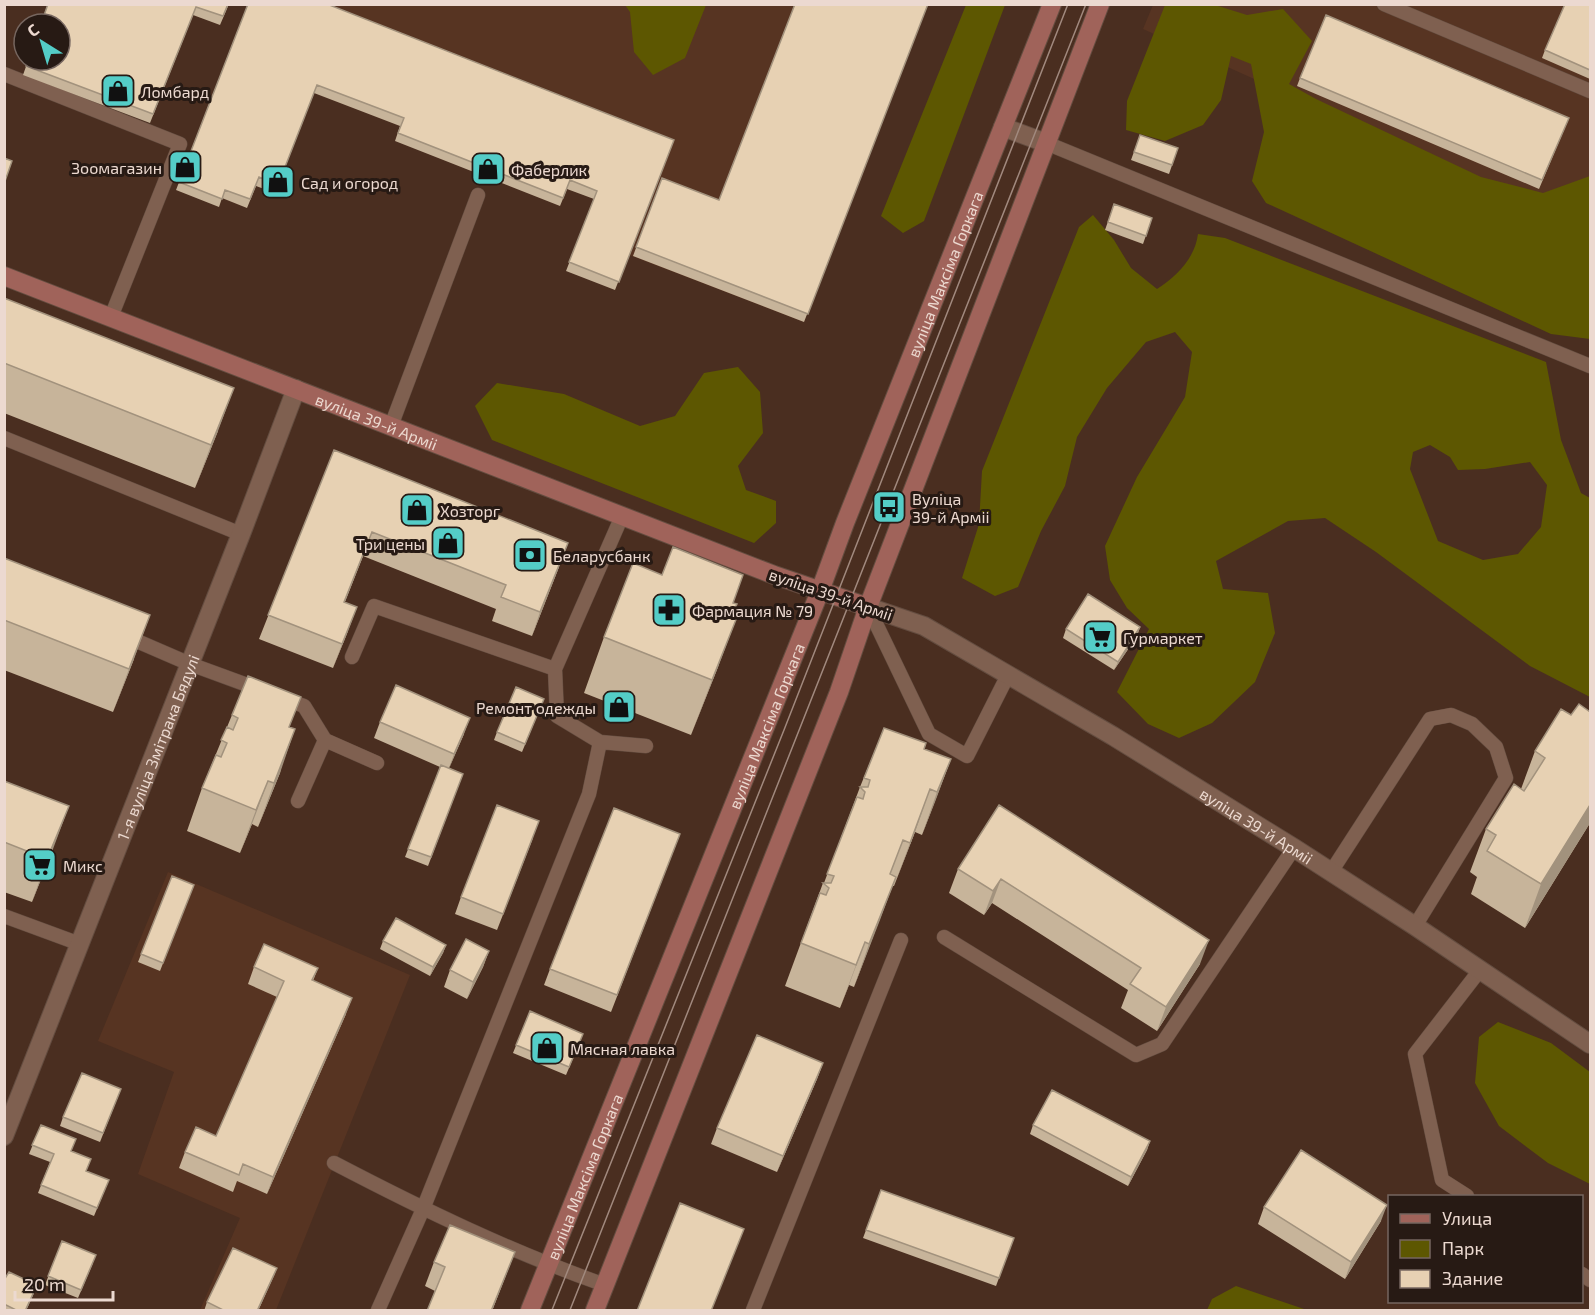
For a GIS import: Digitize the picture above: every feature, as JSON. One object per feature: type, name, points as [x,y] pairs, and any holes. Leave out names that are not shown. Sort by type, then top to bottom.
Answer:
[{"type":"main road","name":"вуліца Максіма Горкага","points":[[530,1311],[820,591],[1052,4]]},
{"type":"main road","points":[[595,1311],[839,692],[868,607],[1100,4]]},
{"type":"main road","name":"вуліца 39-й Арміі","points":[[4,276],[774,575],[868,607]]},
{"type":"street","points":[[1003,127],[1046,143]]},
{"type":"street","name":"1-я вуліца Змітрака Бядулі","points":[[4,1136],[296,389]]},
{"type":"street","name":"вуліца 39-й Арміі","points":[[868,607],[924,626],[1113,736],[1416,926],[1590,1044]]},
{"type":"lane","points":[[1384,4],[1590,91]]},
{"type":"lane","points":[[4,74],[180,144],[111,317]]},
{"type":"lane","points":[[1046,143],[1590,366]]},
{"type":"lane","points":[[391,426],[478,195]]},
{"type":"lane","points":[[4,438],[241,534]]},
{"type":"lane","points":[[622,516],[555,669],[557,716],[600,742],[646,746]]},
{"type":"lane","points":[[351,657],[374,606],[555,669]]},
{"type":"lane","points":[[868,607],[929,734],[967,756],[1008,675]]},
{"type":"lane","points":[[114,630],[190,664],[304,706],[325,740],[377,763]]},
{"type":"lane","points":[[1331,872],[1430,719],[1452,715],[1472,724],[1496,747],[1506,778],[1416,926]]},
{"type":"lane","points":[[297,801],[325,740]]},
{"type":"lane","points":[[378,1311],[423,1209],[589,794],[600,742]]},
{"type":"lane","points":[[944,937],[1136,1055],[1162,1044],[1294,848]]},
{"type":"lane","points":[[4,916],[80,944]]},
{"type":"lane","points":[[753,1311],[902,940]]},
{"type":"lane","points":[[1464,1195],[1442,1180],[1415,1054],[1480,970]]},
{"type":"lane","points":[[334,1163],[423,1209],[549,1265],[605,1286]]},
{"type":"shaded area","points":[[302,5],[927,5],[804,322],[629,255],[671,149]]},
{"type":"shaded area","points":[[1153,5],[1590,5],[1590,230],[1143,29]]},
{"type":"shaded area","points":[[168,872],[410,975],[276,1310],[200,1310],[240,1218],[138,1174],[174,1072],[98,1041]]},
{"type":"green space","points":[[625,5],[706,5],[685,58],[653,75],[634,52],[630,12]]},
{"type":"green space","points":[[966,5],[1005,5],[924,221],[903,233],[881,216]]},
{"type":"green space","points":[[1165,5],[1215,5],[1247,15],[1283,9],[1312,41],[1289,84],[1481,177],[1543,193],[1590,176],[1590,339],[1551,334],[1266,203],[1252,181],[1264,132],[1251,64],[1231,56],[1221,100],[1203,125],[1165,141],[1126,130],[1127,101]]},
{"type":"green space","points":[[1093,215],[1114,240],[1131,268],[1157,289],[1184,266],[1193,251],[1198,234],[1225,238],[1546,362],[1561,440],[1581,493],[1590,498],[1590,697],[1530,666],[1376,552],[1325,518],[1288,521],[1216,561],[1223,589],[1268,593],[1275,633],[1255,682],[1212,723],[1179,738],[1148,724],[1117,692],[1149,629],[1127,608],[1110,580],[1105,546],[1137,477],[1185,397],[1192,352],[1175,332],[1146,342],[1107,388],[1077,437],[1065,486],[1041,531],[1018,587],[995,596],[962,578],[979,524],[982,471],[1079,227]],"holes":[[[1430,445],[1450,457],[1458,470],[1485,469],[1530,462],[1547,485],[1541,527],[1518,554],[1483,560],[1438,541],[1410,469],[1413,452]]]},
{"type":"green space","points":[[738,367],[760,392],[763,433],[738,466],[746,490],[776,501],[776,523],[754,543],[492,440],[475,406],[497,383],[564,394],[640,426],[675,416],[704,373]]},
{"type":"green space","points":[[1498,1022],[1551,1043],[1590,1072],[1590,1184],[1548,1163],[1499,1126],[1475,1083],[1479,1037]]},
{"type":"green space","points":[[1236,1286],[1307,1310],[1207,1310],[1212,1299]]},
{"type":"building","points":[[48,4],[228,4],[223,16],[196,7],[153,114],[42,72],[72,72],[72,12],[45,12]]},
{"type":"building","points":[[248,4],[327,4],[674,140],[619,282],[569,262],[597,191],[570,180],[563,198],[398,133],[404,118],[317,85],[278,185],[259,177],[250,199],[225,190],[222,199],[179,182]]},
{"type":"building","points":[[795,4],[928,4],[808,314],[636,247],[662,178],[719,200]]},
{"type":"building","points":[[1565,4],[1590,4],[1590,70],[1545,50]]},
{"type":"building","points":[[1326,15],[1569,118],[1542,180],[1300,78]]},
{"type":"building","points":[[1140,135],[1178,148],[1172,165],[1134,152]]},
{"type":"building","points":[[4,158],[12,161],[4,184]]},
{"type":"building","points":[[1114,204],[1152,218],[1146,236],[1108,222]]},
{"type":"building","points":[[4,298],[234,388],[211,445],[4,363]]},
{"type":"building","points":[[334,450],[568,543],[540,612],[501,597],[506,585],[372,532],[344,602],[357,607],[342,644],[268,615]]},
{"type":"building","points":[[673,547],[743,575],[733,603],[737,604],[734,610],[739,612],[712,680],[604,637],[633,563],[662,575]]},
{"type":"building","points":[[4,558],[150,615],[129,669],[4,620]]},
{"type":"building","name":"Гурмаркет","points":[[1088,594],[1140,627],[1118,662],[1066,629]]},
{"type":"building","points":[[248,676],[301,697],[289,727],[295,729],[274,783],[268,781],[256,810],[202,788],[216,755],[221,757],[227,743],[221,740],[227,727],[233,730],[238,718],[232,715]]},
{"type":"building","points":[[396,685],[470,718],[454,754],[380,722]]},
{"type":"building","points":[[516,687],[544,699],[525,744],[497,732]]},
{"type":"building","points":[[1579,704],[1590,712],[1590,805],[1541,884],[1487,851],[1496,835],[1486,829],[1514,784],[1524,791],[1545,758],[1535,751],[1561,709],[1571,715]]},
{"type":"building","points":[[884,728],[926,743],[924,749],[951,759],[937,792],[930,789],[910,843],[903,840],[890,874],[896,877],[869,944],[865,942],[856,965],[801,943],[820,893],[826,895],[829,888],[823,883],[831,883],[834,876],[827,874],[857,797],[863,799],[865,792],[860,787],[868,787],[870,780],[864,778]]},
{"type":"building","points":[[441,765],[463,774],[431,857],[408,849]]},
{"type":"building","points":[[4,781],[69,806],[47,859],[4,842]]},
{"type":"building","points":[[497,805],[539,821],[503,914],[461,897]]},
{"type":"building","points":[[999,805],[1209,940],[1166,1007],[1130,984],[1141,968],[1001,879],[993,891],[958,869]]},
{"type":"building","points":[[614,808],[680,834],[617,995],[550,969]]},
{"type":"building","points":[[172,876],[194,885],[163,963],[141,954]]},
{"type":"building","points":[[396,918],[446,945],[433,967],[383,941]]},
{"type":"building","points":[[466,939],[489,951],[473,982],[450,970]]},
{"type":"building","points":[[264,944],[318,968],[312,980],[352,998],[273,1177],[243,1164],[239,1175],[185,1152],[196,1127],[216,1136],[284,981],[254,967]]},
{"type":"building","name":"Мясная лавка","points":[[530,1011],[583,1034],[569,1067],[516,1045]]},
{"type":"building","points":[[757,1035],[823,1063],[783,1156],[717,1128]]},
{"type":"building","points":[[82,1073],[121,1089],[103,1133],[63,1117]]},
{"type":"building","points":[[1052,1090],[1150,1141],[1131,1177],[1033,1125]]},
{"type":"building","points":[[41,1125],[76,1139],[71,1151],[91,1159],[86,1171],[109,1180],[97,1208],[41,1185],[54,1154],[32,1145]]},
{"type":"building","points":[[1301,1150],[1387,1205],[1351,1262],[1264,1207]]},
{"type":"building","points":[[881,1190],[1014,1238],[999,1278],[866,1230]]},
{"type":"building","points":[[680,1203],[744,1229],[711,1311],[637,1311]]},
{"type":"building","points":[[450,1225],[515,1252],[491,1311],[427,1311],[445,1267],[434,1262]]},
{"type":"building","points":[[62,1241],[96,1255],[81,1290],[48,1276]]},
{"type":"building","points":[[233,1248],[277,1268],[257,1311],[225,1311],[207,1302]]},
{"type":"building","points":[[9,1272],[37,1285],[25,1311],[18,1311],[4,1304],[4,1280]]},
{"type":"tram line","points":[[552,1310],[784,730],[1068,4]]},
{"type":"tram line","points":[[570,1310],[1086,4]]},
{"type":"place","name":"Ломбард","points":[[118,91]]},
{"type":"place","name":"Зоомагазин","points":[[185,167]]},
{"type":"place","name":"Фаберлик","points":[[488,169]]},
{"type":"place","name":"Сад и огород","points":[[278,182]]},
{"type":"place","name":"Вуліца 39-й Арміі","points":[[889,507]]},
{"type":"place","name":"Хозторг","points":[[417,510]]},
{"type":"place","name":"Три цены","points":[[448,543]]},
{"type":"place","name":"Беларусбанк","points":[[530,555]]},
{"type":"place","name":"Фармация № 79","points":[[669,610]]},
{"type":"place","name":"Гурмаркет","points":[[1100,637]]},
{"type":"place","name":"Ремонт одежды","points":[[619,707]]},
{"type":"place","name":"Микс","points":[[40,865]]},
{"type":"place","name":"Мясная лавка","points":[[547,1048]]}]
